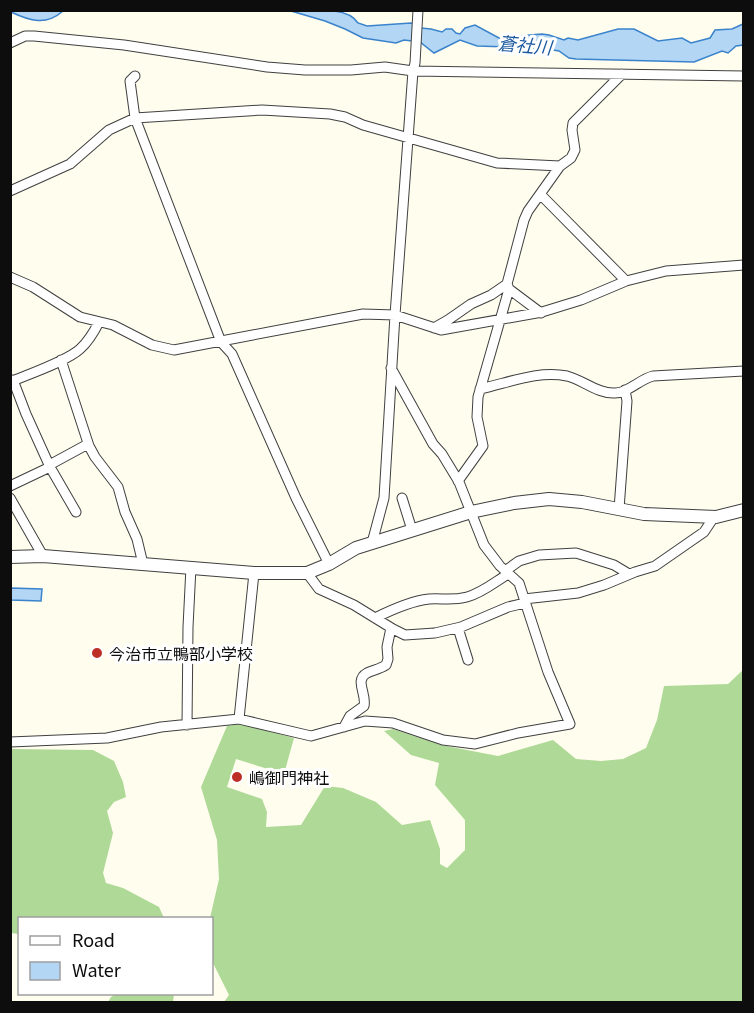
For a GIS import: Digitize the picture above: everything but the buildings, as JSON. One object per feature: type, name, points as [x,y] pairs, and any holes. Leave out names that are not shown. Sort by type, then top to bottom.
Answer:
[{"type":"street","points":[[372,543],[384,498],[394,315],[418,11]]},
{"type":"street","points":[[10,43],[25,36],[34,36],[124,45],[267,67],[305,70],[414,67],[744,76]]},
{"type":"street","points":[[458,481],[483,446],[477,417],[478,397],[501,319],[524,220],[560,166],[571,158],[574,150],[573,123],[622,74]]},
{"type":"street","points":[[135,76],[130,81],[135,118],[221,342],[232,354],[296,498],[329,564]]},
{"type":"street","points":[[10,191],[70,164],[109,130],[135,118],[262,110],[345,117],[363,125],[497,163],[560,166]]},
{"type":"street","points":[[541,195],[626,281]]},
{"type":"street","points":[[10,277],[33,287],[80,317],[113,325],[152,345],[174,350],[363,314],[394,315],[441,330],[541,312],[581,300],[626,281],[666,271],[744,265]]},
{"type":"street","points":[[434,328],[471,304],[508,286]]},
{"type":"street","points":[[508,286],[541,312]]},
{"type":"street","points":[[76,512],[50,467],[12,381],[78,351],[90,339],[99,322]]},
{"type":"street","points":[[61,360],[88,444],[118,487],[125,512],[137,539],[142,564]]},
{"type":"street","points":[[10,742],[107,738],[161,727],[239,719],[311,736],[365,721],[393,723],[443,740],[475,744],[518,733],[570,724],[548,672],[519,583],[484,545],[458,481],[442,454],[433,444],[392,368]]},
{"type":"street","points":[[480,389],[529,377],[550,375],[568,376],[614,394],[647,377],[744,370]]},
{"type":"street","points":[[619,509],[627,401],[625,390]]},
{"type":"street","points":[[10,486],[50,467],[53,463],[88,444]]},
{"type":"street","points":[[10,498],[43,556]]},
{"type":"street","points":[[402,498],[412,530]]},
{"type":"street","points":[[10,557],[43,556],[254,573],[307,573],[329,564],[356,548],[471,512],[514,502],[549,499],[582,502],[644,514],[714,517],[744,510]]},
{"type":"street","points":[[307,573],[318,590],[354,605],[405,635],[435,633],[459,628],[525,601],[578,593],[655,566],[704,532],[714,517]]},
{"type":"street","points":[[375,618],[389,611],[429,599],[452,600],[470,596],[486,588],[519,561],[539,555],[576,553],[614,565],[630,574]]},
{"type":"street","points":[[187,725],[190,567]]},
{"type":"street","points":[[239,719],[254,573]]},
{"type":"street","points":[[344,727],[350,716],[364,706],[366,700],[360,679],[364,674],[386,665],[391,628]]},
{"type":"street","points":[[459,628],[468,660]]},
{"type":"green space","points":[[743,670],[743,1002],[224,1002],[229,995],[213,963],[213,917],[210,917],[219,879],[217,840],[201,787],[227,726],[241,724],[294,738],[284,774],[236,759],[227,787],[262,799],[267,812],[266,827],[301,825],[325,786],[343,788],[376,802],[402,825],[430,820],[440,849],[440,864],[447,868],[465,850],[465,820],[435,785],[439,763],[411,755],[384,731],[393,729],[441,745],[498,756],[553,740],[576,759],[601,761],[623,759],[646,748],[657,720],[664,686],[728,684]]},
{"type":"green space","points":[[11,749],[93,750],[114,761],[123,782],[126,797],[114,802],[107,811],[113,833],[103,873],[106,883],[123,888],[159,907],[164,917],[18,917],[18,934],[11,933]]},
{"type":"green space","points":[[114,995],[174,995],[173,1002],[108,1002]]},
{"type":"water","points":[[11,10],[63,11],[50,19],[31,20]]},
{"type":"water","name":"蒼社川","points":[[291,11],[337,11],[367,26],[411,23],[421,28],[442,32],[452,29],[460,34],[465,28],[475,25],[499,38],[506,39],[542,34],[564,40],[568,38],[578,40],[618,29],[634,29],[658,41],[682,38],[691,43],[710,38],[715,30],[732,29],[743,24],[743,45],[736,46],[728,53],[722,51],[694,62],[576,59],[569,58],[559,51],[542,48],[477,46],[460,40],[434,53],[420,42],[404,40],[396,43],[363,38],[325,21]]},
{"type":"water","points":[[11,588],[42,589],[41,601],[11,600]]},
{"type":"place","name":"今治市立鴨部小学校","points":[[97,653]]},
{"type":"place","name":"嶋御門神社","points":[[237,777]]}]
